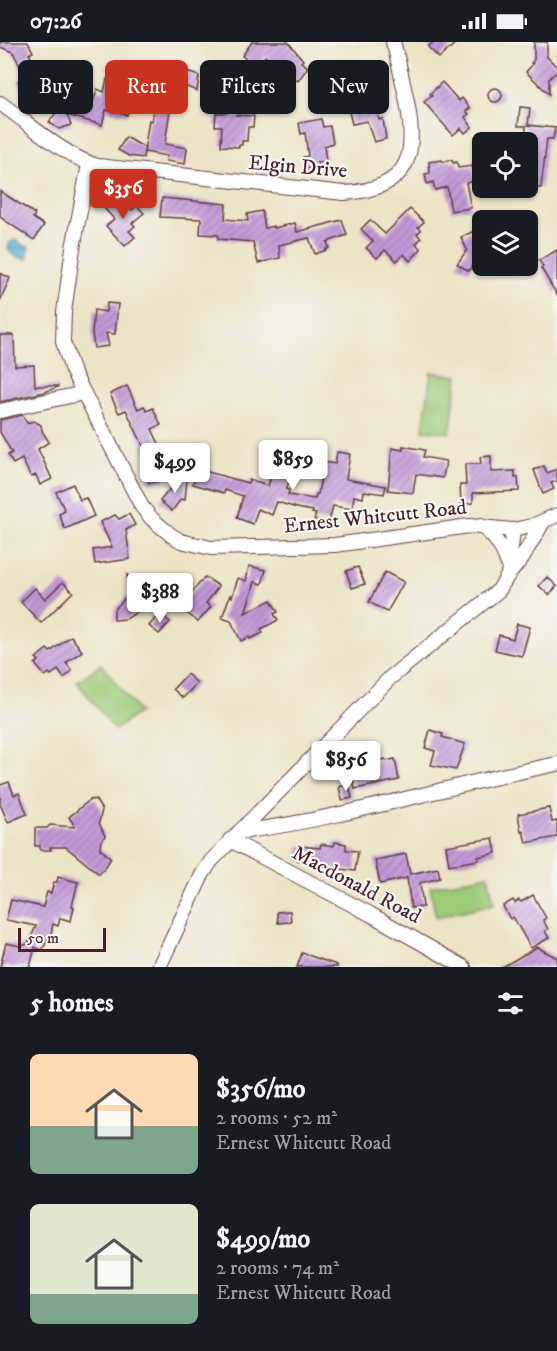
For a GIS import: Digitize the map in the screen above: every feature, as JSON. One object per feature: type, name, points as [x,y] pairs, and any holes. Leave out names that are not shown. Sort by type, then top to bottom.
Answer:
[{"type":"street","name":"Elgin Drive","points":[[89,164],[124,170],[344,193],[374,189],[383,185],[400,171],[409,156],[412,137],[410,115],[393,42]]},
{"type":"street","points":[[0,103],[89,164]]},
{"type":"street","name":"Ernest Whitcutt Road","points":[[89,164],[73,248],[63,326],[65,355],[142,507],[152,519],[181,541],[211,548],[298,548],[335,545],[480,526],[513,530]]},
{"type":"street","points":[[0,411],[84,393]]},
{"type":"street","points":[[159,967],[202,875],[211,861],[391,677],[490,600],[503,585],[508,571],[513,530],[543,522],[557,515]]},
{"type":"street","points":[[508,571],[522,558],[543,522]]},
{"type":"street","points":[[480,526],[502,547],[508,571]]},
{"type":"street","points":[[234,836],[343,814],[557,764]]},
{"type":"street","name":"Macdonald Road","points":[[234,836],[464,967]]},
{"type":"green space","points":[[431,372],[458,376],[450,433],[423,430]]},
{"type":"green space","points":[[101,664],[139,712],[115,730],[77,682]]},
{"type":"green space","points":[[488,875],[494,904],[436,917],[430,887]]},
{"type":"water","points":[[16,240],[29,247],[27,259],[16,257],[8,249],[10,242]]},
{"type":"building","points":[[0,42],[28,42],[33,52],[29,54],[33,60],[18,60],[18,62],[13,52],[0,47]]},
{"type":"building","points":[[252,42],[288,42],[303,60],[301,62],[308,67],[298,81],[296,79],[296,60],[270,60],[265,56],[262,60],[248,60],[242,56]]},
{"type":"building","points":[[433,42],[457,42],[439,58],[428,47]]},
{"type":"building","points":[[534,42],[547,42],[547,57],[557,67],[557,71],[549,79],[549,94],[526,72],[533,64],[531,63],[534,60]]},
{"type":"building","points":[[188,72],[199,76],[197,91],[188,87]]},
{"type":"building","points":[[442,82],[459,101],[462,98],[470,108],[466,111],[469,114],[465,117],[472,127],[465,133],[461,128],[453,135],[424,102],[432,96],[430,94]]},
{"type":"building","points":[[105,88],[105,114],[102,125],[67,115],[71,125],[59,129],[49,122],[55,114],[93,114],[97,89],[104,92]]},
{"type":"building","points":[[492,88],[498,88],[502,95],[498,102],[492,102],[488,98],[488,92]]},
{"type":"building","points":[[520,107],[530,108],[528,125],[555,128],[553,139],[547,139],[541,188],[538,188],[538,132],[526,132],[526,126],[518,126]]},
{"type":"building","points":[[153,114],[169,114],[165,144],[187,148],[185,164],[166,161],[167,156],[144,152],[149,120],[152,121]]},
{"type":"building","points":[[216,114],[254,116],[253,127],[248,127],[247,141],[242,141],[239,147],[221,146],[222,126],[215,126]]},
{"type":"building","points":[[350,114],[378,114],[379,120],[383,119],[386,139],[374,142],[367,121],[352,124]]},
{"type":"building","points":[[321,119],[323,127],[330,126],[333,143],[324,146],[326,161],[317,163],[318,166],[305,169],[303,157],[308,156],[305,133],[301,134],[299,123]]},
{"type":"building","points":[[126,137],[145,148],[143,158],[129,156],[118,150]]},
{"type":"building","points":[[452,160],[453,163],[457,162],[458,168],[472,166],[472,182],[466,183],[471,208],[451,211],[447,187],[435,190],[433,182],[427,184],[425,174],[430,173],[429,162]]},
{"type":"building","points":[[0,191],[35,214],[33,218],[44,225],[34,240],[0,217]]},
{"type":"building","points":[[121,198],[132,210],[137,206],[144,213],[132,223],[135,226],[129,231],[135,237],[125,246],[106,226],[114,219],[105,209],[113,201],[115,203]]},
{"type":"building","points":[[162,198],[226,204],[225,219],[248,221],[247,214],[262,211],[265,228],[295,223],[297,232],[342,220],[347,235],[327,242],[329,248],[327,250],[315,254],[309,238],[279,245],[280,258],[258,263],[253,242],[218,239],[218,235],[200,234],[201,219],[160,217]]},
{"type":"building","points":[[410,209],[424,222],[418,227],[421,230],[417,234],[421,238],[416,244],[421,249],[410,261],[404,254],[397,261],[385,250],[377,258],[366,248],[373,241],[361,229],[370,220],[385,234]]},
{"type":"building","points":[[472,232],[472,267],[469,271],[457,264],[467,250],[461,237]]},
{"type":"building","points":[[557,250],[557,295],[541,268],[543,267],[539,260]]},
{"type":"building","points":[[0,273],[10,278],[0,301]]},
{"type":"building","points":[[107,303],[118,304],[115,334],[106,333],[109,346],[94,348],[92,333],[94,310],[106,312]]},
{"type":"building","points":[[0,335],[14,335],[15,366],[34,365],[35,386],[58,387],[0,402]]},
{"type":"building","points":[[127,386],[138,409],[144,406],[147,411],[153,408],[161,425],[152,429],[162,450],[148,456],[126,410],[119,413],[110,394]]},
{"type":"building","points":[[22,415],[27,423],[34,421],[41,425],[49,442],[38,449],[52,479],[40,485],[36,475],[31,477],[22,459],[13,464],[8,455],[12,453],[0,432],[0,420]]},
{"type":"building","points":[[403,446],[425,450],[423,457],[446,461],[443,478],[416,474],[413,493],[388,490],[392,448],[403,450]]},
{"type":"building","points":[[337,452],[350,454],[346,479],[386,486],[384,494],[364,491],[363,498],[354,496],[352,509],[333,506],[329,522],[314,520],[316,514],[312,513],[313,511],[277,502],[272,515],[258,509],[253,524],[237,518],[243,496],[193,484],[197,469],[268,486],[272,474],[290,480],[286,489],[289,490],[288,495],[315,499],[324,462],[335,464]]},
{"type":"building","points":[[491,456],[491,472],[515,471],[519,491],[473,493],[473,503],[461,504],[460,485],[466,485],[465,464],[481,464],[480,457]]},
{"type":"building","points":[[544,466],[547,473],[557,469],[557,481],[551,483],[554,489],[543,494],[534,470]]},
{"type":"building","points":[[164,468],[166,480],[149,483],[147,471]]},
{"type":"building","points":[[178,479],[187,480],[185,500],[181,499],[172,511],[160,501]]},
{"type":"building","points":[[73,484],[80,500],[86,498],[94,516],[65,529],[59,514],[65,511],[56,492]]},
{"type":"building","points":[[129,514],[135,525],[126,530],[130,559],[95,564],[93,550],[112,547],[100,522],[115,515],[119,519]]},
{"type":"building","points":[[249,566],[266,570],[262,584],[255,582],[245,613],[271,600],[278,612],[274,614],[278,620],[261,629],[263,633],[241,641],[231,621],[222,618],[238,578],[246,581]]},
{"type":"building","points":[[358,567],[365,584],[352,588],[346,571]]},
{"type":"building","points":[[385,572],[404,582],[387,612],[369,602]]},
{"type":"building","points":[[127,575],[137,584],[163,581],[168,592],[126,619],[114,620],[114,610],[129,594]]},
{"type":"building","points":[[205,577],[219,586],[206,603],[211,607],[198,622],[179,607]]},
{"type":"building","points":[[547,577],[557,586],[549,595],[539,586]]},
{"type":"building","points":[[63,582],[73,592],[41,623],[21,602],[35,588],[45,599]]},
{"type":"building","points":[[160,613],[170,622],[159,634],[149,626]]},
{"type":"building","points":[[517,624],[530,627],[522,656],[495,650],[499,635],[513,639]]},
{"type":"building","points":[[71,636],[82,651],[66,663],[72,671],[64,678],[58,670],[45,676],[35,664],[39,661],[36,658],[47,649],[50,652]]},
{"type":"building","points":[[187,674],[197,683],[183,698],[173,689]]},
{"type":"building","points":[[430,730],[443,734],[442,737],[465,744],[456,770],[431,765],[435,751],[425,748]]},
{"type":"building","points":[[385,759],[386,761],[395,759],[399,780],[355,789],[351,770]]},
{"type":"building","points":[[9,782],[14,795],[19,793],[27,814],[8,822],[0,804],[0,785]]},
{"type":"building","points":[[349,785],[352,798],[342,800],[339,787]]},
{"type":"building","points":[[95,799],[102,810],[99,823],[105,836],[101,841],[100,849],[111,858],[99,874],[66,847],[50,847],[51,850],[40,850],[40,846],[35,846],[35,828],[47,828],[50,825],[75,827],[69,817],[90,800]]},
{"type":"building","points":[[549,808],[552,822],[557,821],[557,837],[526,843],[523,831],[521,832],[518,814]]},
{"type":"building","points":[[493,838],[496,853],[478,857],[479,860],[449,865],[446,846]]},
{"type":"building","points":[[335,842],[346,844],[346,850],[358,851],[355,871],[318,866],[318,863],[298,860],[300,846],[320,848],[321,844],[334,846]]},
{"type":"building","points":[[406,854],[410,874],[438,868],[440,878],[420,883],[423,907],[411,908],[407,878],[380,884],[375,860]]},
{"type":"building","points":[[58,877],[78,882],[71,921],[60,918],[58,926],[53,924],[51,934],[42,950],[35,947],[30,967],[0,967],[6,943],[20,946],[28,944],[36,926],[6,920],[11,900],[43,907],[47,892],[51,893]]},
{"type":"building","points":[[533,895],[546,918],[543,920],[548,929],[545,931],[549,938],[531,948],[513,917],[510,919],[503,906],[513,900],[515,903],[519,900],[521,902]]},
{"type":"building","points":[[290,911],[291,922],[278,923],[277,912]]},
{"type":"building","points":[[537,947],[557,958],[557,967],[502,967]]},
{"type":"building","points":[[302,953],[337,965],[337,967],[297,967]]}]
